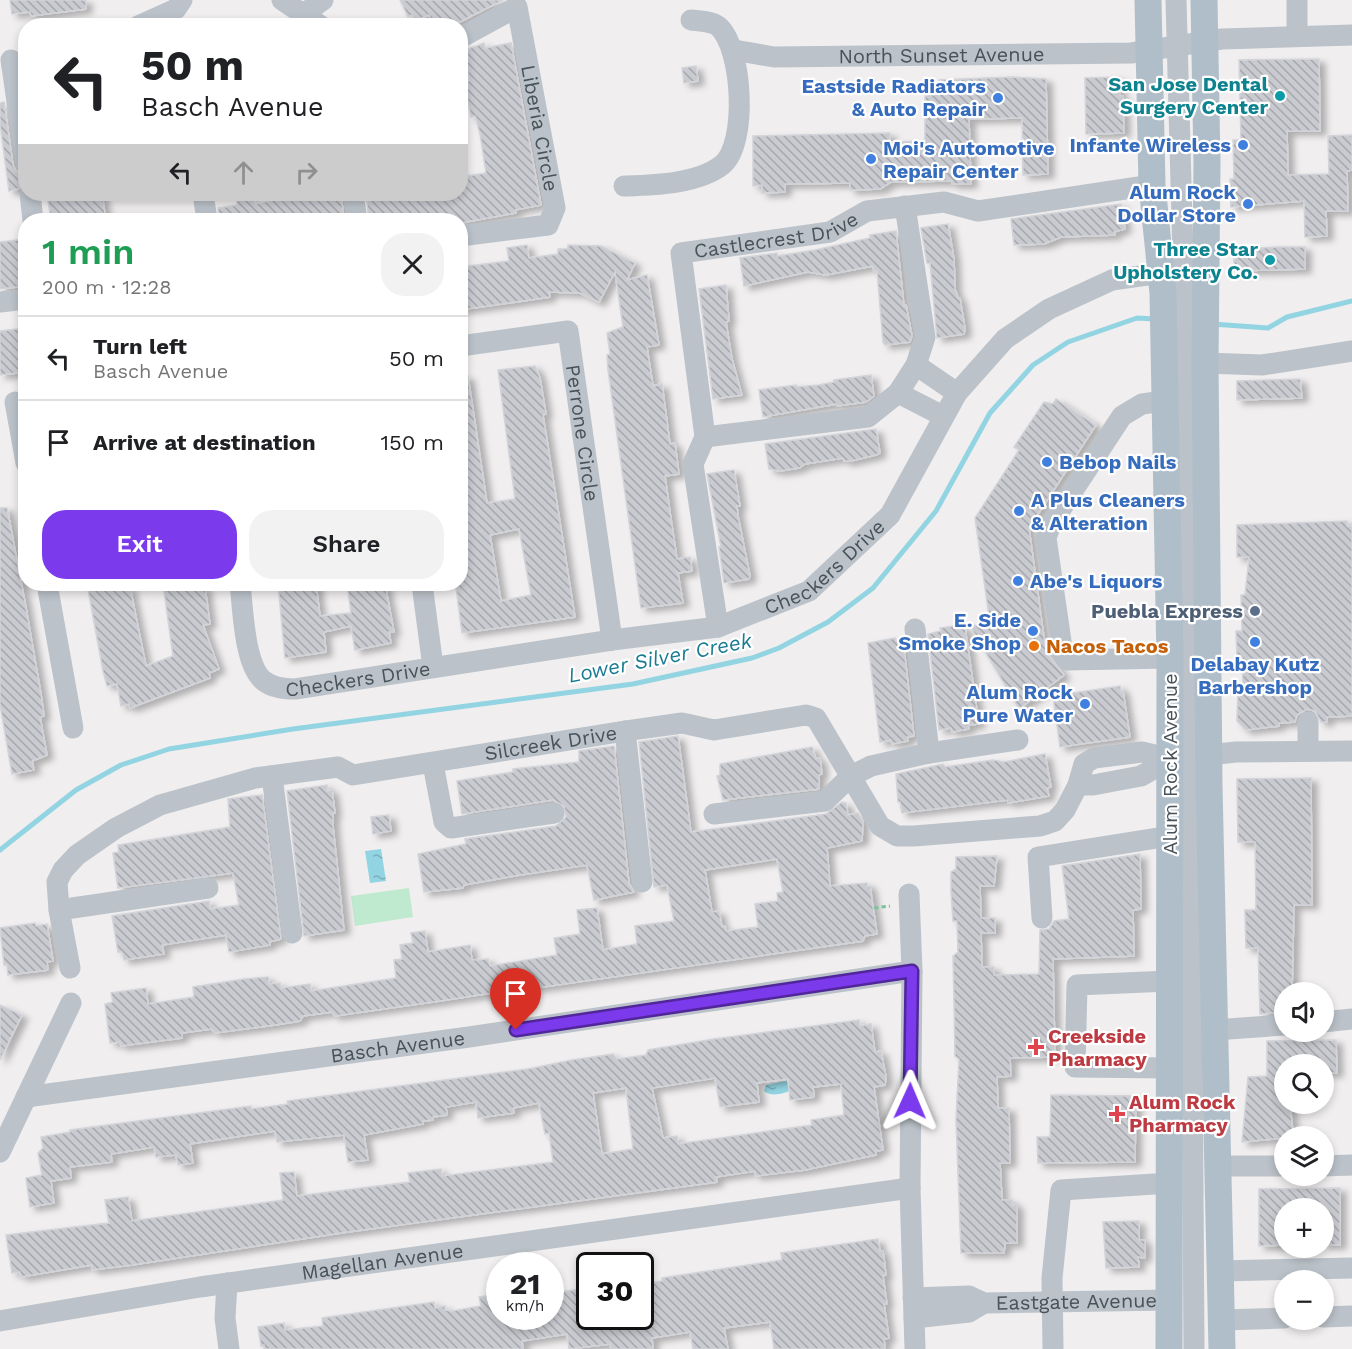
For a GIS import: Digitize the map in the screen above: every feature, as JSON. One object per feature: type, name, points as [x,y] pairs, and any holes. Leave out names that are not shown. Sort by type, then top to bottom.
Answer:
[{"type":"main road","name":"Alum Rock Avenue","points":[[1148,0],[1152,185],[1178,287],[1189,346],[1190,757],[1214,1030],[1222,1349]]},
{"type":"main road","name":"Alum Rock Avenue","points":[[1169,1349],[1170,836],[1190,757],[1170,658],[1164,401],[1189,346],[1178,287],[1208,164],[1204,0]]},
{"type":"street","points":[[282,0],[311,18]]},
{"type":"street","points":[[314,18],[323,0]]},
{"type":"street","name":"Alum Rock Avenue","points":[[1176,0],[1178,287]]},
{"type":"street","points":[[1297,0],[1297,36]]},
{"type":"street","name":"Liberia Circle","points":[[468,34],[517,7],[555,208],[548,225],[468,235]]},
{"type":"street","points":[[157,18],[178,9]]},
{"type":"street","points":[[624,186],[674,184],[721,166],[730,157],[735,141],[739,85],[734,50],[718,27],[691,20]]},
{"type":"street","name":"North Sunset Avenue","points":[[734,50],[774,57],[1150,51],[1222,39],[1352,35]]},
{"type":"street","points":[[12,59],[18,104]]},
{"type":"street","name":"Castlecrest Drive","points":[[705,437],[681,253],[830,232],[867,211],[944,202],[978,211],[1152,185]]},
{"type":"street","points":[[718,627],[693,464],[705,437],[868,417],[898,393],[916,365],[925,337],[905,206]]},
{"type":"street","name":"Checkers Drive","points":[[241,591],[254,670],[264,681],[277,688],[295,689],[612,640],[718,627],[809,591],[890,515],[957,393],[1005,339],[1049,309],[1112,280],[1178,287]]},
{"type":"street","points":[[0,302],[18,300]]},
{"type":"street","name":"Perrone Circle","points":[[468,345],[568,331],[612,640]]},
{"type":"street","points":[[1189,346],[1262,365],[1334,356],[1352,351]]},
{"type":"street","points":[[916,365],[957,393]]},
{"type":"street","points":[[898,393],[943,416]]},
{"type":"street","points":[[1164,401],[1142,404],[1122,416],[1051,524],[1046,538],[1063,655],[1067,660],[1170,658]]},
{"type":"street","points":[[13,402],[18,425]]},
{"type":"street","points":[[48,591],[73,728]]},
{"type":"street","points":[[423,591],[433,667]]},
{"type":"street","points":[[915,630],[929,753]]},
{"type":"street","name":"Silcreek Drive","points":[[70,968],[59,910],[57,882],[63,870],[77,855],[116,828],[159,805],[255,778],[338,767],[353,775],[682,723],[714,730],[806,715],[816,718],[880,826],[897,836],[1040,826],[1055,821],[1065,810],[1078,785],[1093,785],[1141,776],[1190,757]]},
{"type":"street","points":[[1308,722],[1308,751]]},
{"type":"street","points":[[625,731],[642,882]]},
{"type":"street","points":[[714,814],[825,801],[851,776],[871,766],[929,753],[1018,740]]},
{"type":"street","points":[[1190,757],[1352,751]]},
{"type":"street","name":"Alum Rock Avenue","points":[[1190,757],[1194,1349]]},
{"type":"street","points":[[433,764],[444,822],[451,828],[554,813]]},
{"type":"street","points":[[272,776],[292,933]]},
{"type":"street","points":[[1042,918],[1038,857],[1170,836]]},
{"type":"street","points":[[59,910],[208,888]]},
{"type":"street","points":[[909,894],[912,971],[910,1188],[915,1349]]},
{"type":"street","name":"Basch Avenue","points":[[26,1096],[470,1038],[912,971]]},
{"type":"street","points":[[1169,981],[1077,985],[1075,1067],[1170,1068]]},
{"type":"street","points":[[0,1152],[71,1003]]},
{"type":"street","points":[[1334,1021],[1352,1019]]},
{"type":"street","points":[[1214,1030],[1274,1026]]},
{"type":"street","points":[[1334,1166],[1352,1165]]},
{"type":"street","points":[[1216,1166],[1274,1166]]},
{"type":"street","points":[[1053,1349],[1051,1302],[1061,1190],[1170,1183]]},
{"type":"street","name":"Magellan Avenue","points":[[0,1321],[227,1283],[910,1188]]},
{"type":"street","points":[[1220,1272],[1352,1268]]},
{"type":"street","points":[[227,1283],[225,1318],[229,1349]]},
{"type":"street","name":"Eastgate Avenue","points":[[914,1308],[969,1312],[984,1303],[1169,1300]]},
{"type":"street","points":[[1334,1317],[1352,1316]]},
{"type":"street","points":[[1222,1320],[1274,1318]]},
{"type":"path","points":[[874,908],[891,906]]},
{"type":"green space","points":[[409,888],[413,917],[355,926],[351,896]]},
{"type":"water","points":[[381,849],[386,881],[370,883],[365,851]]},
{"type":"water","points":[[785,1081],[792,1084],[791,1090],[785,1093],[770,1094],[764,1091],[766,1085]]},
{"type":"building","points":[[10,0],[86,0],[86,9],[31,16],[30,12],[12,14]]},
{"type":"building","points":[[400,0],[503,0],[468,18],[430,18],[429,15],[422,18],[414,18],[412,15],[408,17]]},
{"type":"building","points":[[484,43],[485,48],[511,43],[541,205],[515,210],[516,213],[468,222],[468,213],[368,213],[367,201],[468,201],[468,176],[486,173],[480,134],[475,116],[471,117],[468,102],[468,49]]},
{"type":"building","points":[[1319,59],[1320,131],[1287,131],[1288,175],[1329,174],[1328,136],[1352,135],[1352,170],[1347,171],[1348,211],[1326,211],[1327,236],[1305,237],[1304,201],[1231,207],[1230,179],[1234,179],[1233,140],[1241,140],[1239,60]]},
{"type":"building","points":[[696,66],[698,81],[684,83],[682,68]]},
{"type":"building","points":[[1012,77],[1046,79],[1048,174],[1023,175],[1022,118],[969,119],[971,184],[952,184],[952,181],[891,182],[880,189],[850,190],[850,183],[785,184],[785,192],[762,193],[762,185],[753,186],[753,136],[890,133],[890,142],[925,141],[925,94],[940,93],[939,80]]},
{"type":"building","points":[[1119,77],[1120,96],[1123,96],[1124,133],[1086,134],[1085,78]]},
{"type":"building","points":[[4,102],[13,165],[18,172],[18,189],[9,191],[0,124],[0,103]]},
{"type":"building","points":[[48,201],[103,201],[105,213],[50,213]]},
{"type":"building","points":[[237,201],[255,201],[255,204],[269,201],[342,201],[343,213],[218,213],[218,208],[237,205]]},
{"type":"building","points":[[1121,204],[1125,229],[1114,232],[1115,235],[1061,237],[1044,244],[1014,245],[1011,219]]},
{"type":"building","points":[[948,224],[954,259],[955,289],[960,298],[965,329],[964,334],[937,338],[930,263],[927,263],[921,228]]},
{"type":"building","points":[[896,231],[904,306],[906,305],[912,336],[910,342],[885,345],[883,342],[877,271],[874,271],[873,266],[826,275],[808,272],[744,286],[740,258],[777,253],[777,256],[815,250],[870,238],[870,235]]},
{"type":"building","points":[[18,240],[18,287],[0,289],[0,242]]},
{"type":"building","points":[[527,245],[529,258],[558,254],[558,249],[568,249],[568,245],[601,246],[635,263],[627,280],[647,275],[659,345],[647,347],[653,386],[662,384],[670,444],[675,443],[679,474],[665,476],[677,559],[690,557],[692,571],[678,573],[683,603],[641,608],[608,370],[607,355],[610,354],[607,333],[623,327],[615,272],[599,302],[580,293],[549,292],[550,297],[468,309],[468,266],[509,261],[507,248]]},
{"type":"building","name":"Three Star Upholstery Co.","points":[[1305,247],[1305,269],[1234,271],[1234,250]]},
{"type":"building","points":[[726,285],[729,321],[726,322],[732,359],[742,395],[713,399],[699,289]]},
{"type":"building","points":[[18,329],[18,373],[0,375],[0,331]]},
{"type":"building","points":[[535,366],[540,378],[546,414],[543,415],[575,617],[462,633],[456,591],[468,591],[468,376],[487,503],[515,499],[498,370]],"holes":[[[519,529],[531,595],[501,601],[490,535]]]},
{"type":"building","points":[[871,375],[874,396],[866,402],[837,406],[837,404],[763,417],[759,390],[796,385],[796,387],[819,385],[834,382],[834,380]]},
{"type":"building","points":[[1300,379],[1302,398],[1237,400],[1237,381]]},
{"type":"building","points":[[1056,399],[1096,425],[1029,528],[1046,652],[1064,675],[1019,709],[970,626],[990,623],[975,518],[1019,450],[1014,447],[1044,402],[1053,404]]},
{"type":"building","points":[[876,429],[880,453],[876,455],[851,461],[844,461],[843,458],[805,464],[799,468],[780,471],[769,469],[765,444]]},
{"type":"building","points":[[734,470],[740,506],[737,506],[738,516],[750,576],[749,579],[724,583],[719,547],[721,547],[707,474]]},
{"type":"building","points":[[0,508],[7,508],[18,565],[18,591],[23,591],[44,716],[40,717],[47,755],[32,761],[34,770],[12,774],[0,705]]},
{"type":"building","points":[[1347,521],[1347,526],[1352,526],[1352,716],[1327,717],[1327,722],[1321,722],[1315,711],[1307,709],[1297,715],[1295,722],[1246,730],[1237,721],[1238,688],[1243,688],[1242,657],[1237,657],[1236,631],[1242,631],[1241,595],[1245,595],[1249,557],[1237,557],[1237,525]]},
{"type":"building","points":[[88,591],[131,591],[146,666],[173,656],[164,591],[206,591],[210,624],[203,625],[219,669],[209,673],[210,678],[130,708],[129,704],[121,706],[117,684],[107,686]]},
{"type":"building","points":[[279,591],[317,591],[320,616],[351,613],[348,591],[386,591],[394,632],[389,632],[391,643],[355,650],[351,626],[324,632],[326,652],[285,658]]},
{"type":"building","points":[[961,625],[961,628],[965,627],[979,724],[968,725],[969,729],[952,732],[951,728],[939,730],[928,634],[941,631],[940,628]]},
{"type":"building","points":[[895,638],[896,641],[903,639],[914,736],[907,737],[908,741],[892,744],[891,740],[880,742],[868,643]]},
{"type":"building","points":[[1120,686],[1121,692],[1123,691],[1130,737],[1060,747],[1053,696]]},
{"type":"building","points":[[678,736],[691,832],[826,814],[842,802],[846,803],[848,815],[858,813],[863,822],[862,841],[827,848],[830,886],[867,883],[867,887],[870,886],[877,934],[865,936],[863,941],[536,988],[533,983],[504,987],[505,991],[440,1001],[335,1016],[332,1012],[303,1016],[300,1021],[275,1025],[215,1033],[211,1029],[182,1033],[182,1038],[121,1046],[120,1042],[110,1043],[105,1004],[113,1002],[111,993],[146,988],[148,1004],[194,997],[193,987],[244,979],[268,977],[269,984],[280,983],[281,988],[310,984],[311,991],[396,978],[394,960],[402,959],[400,945],[413,943],[411,933],[425,931],[428,952],[470,945],[472,960],[488,959],[490,966],[557,955],[554,938],[580,934],[577,910],[597,908],[603,950],[637,944],[635,926],[674,921],[667,885],[654,887],[639,742]],"holes":[[[777,859],[783,892],[777,893],[778,901],[755,904],[758,927],[726,931],[725,926],[722,927],[719,911],[712,912],[705,870]]]},
{"type":"building","points":[[614,746],[629,883],[634,892],[594,900],[587,865],[464,885],[463,888],[424,892],[418,854],[466,844],[465,839],[556,826],[566,817],[564,806],[553,800],[462,814],[457,781],[513,772],[513,769],[579,762],[579,751]]},
{"type":"building","points":[[812,747],[816,759],[820,758],[822,774],[819,775],[819,789],[723,800],[717,776],[720,775],[720,764]]},
{"type":"building","points":[[1045,754],[1051,787],[1047,788],[1049,796],[1008,803],[1008,800],[902,813],[900,802],[898,802],[896,774],[943,764],[945,767],[993,760],[1004,762]]},
{"type":"building","points":[[1311,778],[1312,905],[1294,905],[1292,982],[1274,982],[1274,1013],[1260,1014],[1258,948],[1246,948],[1245,910],[1256,910],[1255,842],[1238,842],[1237,779]]},
{"type":"building","points":[[327,785],[327,791],[332,790],[335,813],[333,813],[333,826],[344,930],[304,936],[287,791]]},
{"type":"building","points":[[262,795],[281,939],[269,942],[270,945],[229,952],[226,935],[162,945],[164,954],[124,960],[122,952],[118,952],[112,916],[209,901],[210,909],[239,905],[233,873],[118,888],[113,853],[119,852],[118,845],[230,827],[228,799]]},
{"type":"building","points":[[389,815],[391,831],[373,834],[371,817]]},
{"type":"building","points":[[1140,854],[1141,909],[1133,910],[1134,956],[1053,959],[1055,1057],[1010,1058],[1011,1076],[997,1077],[998,1108],[1009,1108],[1010,1163],[1000,1163],[1002,1200],[1012,1200],[1012,1205],[1017,1205],[1017,1243],[1005,1243],[1004,1253],[961,1253],[956,1120],[959,1059],[955,1056],[953,956],[958,952],[957,921],[953,921],[951,892],[951,872],[956,869],[956,857],[997,856],[994,886],[980,886],[981,918],[995,918],[995,933],[981,933],[982,967],[994,967],[994,975],[1039,974],[1040,930],[1049,929],[1054,921],[1069,919],[1062,866]]},
{"type":"building","points":[[35,923],[36,926],[47,924],[53,961],[47,962],[48,970],[8,975],[7,965],[4,965],[0,928]]},
{"type":"building","points":[[0,1005],[22,1015],[0,1060]]},
{"type":"building","points":[[859,1020],[860,1026],[871,1024],[875,1052],[881,1051],[886,1077],[885,1085],[874,1087],[883,1150],[875,1151],[876,1155],[805,1170],[755,1176],[755,1171],[716,1177],[717,1182],[341,1233],[132,1265],[92,1270],[92,1265],[21,1277],[20,1272],[12,1273],[6,1235],[109,1223],[105,1200],[128,1197],[132,1221],[283,1200],[280,1173],[294,1172],[297,1196],[410,1182],[408,1173],[441,1169],[442,1176],[553,1162],[549,1133],[545,1134],[539,1103],[513,1108],[514,1113],[478,1118],[476,1102],[446,1107],[447,1115],[433,1117],[433,1120],[423,1121],[423,1124],[364,1135],[368,1160],[348,1162],[344,1135],[277,1142],[275,1131],[190,1144],[193,1163],[178,1165],[176,1155],[156,1157],[154,1147],[111,1154],[112,1162],[70,1167],[71,1178],[51,1181],[54,1203],[30,1207],[26,1178],[42,1175],[38,1153],[43,1148],[41,1137],[70,1132],[70,1130],[251,1106],[251,1109],[288,1104],[287,1101],[528,1069],[613,1054],[617,1059],[646,1055],[648,1050]],"holes":[[[715,1078],[720,1107],[759,1102],[757,1083],[788,1079],[790,1100],[814,1097],[813,1087],[841,1084],[844,1115],[811,1120],[812,1125],[678,1144],[677,1136],[663,1138],[652,1088]],[[626,1088],[633,1149],[602,1154],[593,1093]]]},
{"type":"building","points":[[1336,1040],[1337,1073],[1334,1073],[1334,1054],[1274,1054],[1274,1114],[1291,1114],[1292,1126],[1274,1126],[1274,1139],[1242,1142],[1248,1077],[1267,1076],[1267,1041],[1334,1042]]},
{"type":"building","points":[[1051,1095],[1136,1096],[1135,1162],[1038,1163],[1037,1137],[1050,1137]]},
{"type":"building","points":[[1340,1188],[1340,1245],[1334,1245],[1334,1198],[1274,1198],[1274,1245],[1259,1246],[1259,1189]]},
{"type":"building","points":[[1139,1221],[1139,1240],[1145,1240],[1145,1258],[1138,1257],[1139,1267],[1106,1268],[1103,1222]]},
{"type":"building","points":[[878,1239],[880,1251],[883,1251],[886,1275],[883,1276],[887,1304],[884,1304],[889,1338],[884,1339],[885,1349],[774,1349],[770,1322],[724,1328],[728,1349],[693,1349],[690,1332],[652,1338],[653,1349],[611,1349],[610,1344],[569,1349],[567,1334],[522,1341],[523,1349],[264,1349],[264,1345],[261,1346],[258,1327],[284,1323],[285,1330],[323,1326],[322,1318],[434,1302],[435,1308],[445,1306],[445,1310],[452,1311],[481,1306],[479,1297],[486,1296],[486,1330],[564,1330],[564,1291],[576,1290],[576,1330],[654,1330],[654,1282],[662,1281],[662,1278],[782,1260],[781,1253]]},
{"type":"waterway","name":"Lower Silver Creek","points":[[1212,324],[1268,328],[1287,317],[1352,301]]},
{"type":"waterway","name":"Lower Silver Creek","points":[[0,850],[76,790],[121,765],[169,749],[293,729],[633,684],[752,658],[779,648],[828,622],[873,588],[936,511],[990,413],[1033,365],[1068,342],[1137,318],[1155,319]]},
{"type":"place","name":"San Jose Dental Surgery Center","points":[[1280,96]]},
{"type":"place","name":"Eastside Radiators & Auto Repair","points":[[998,98]]},
{"type":"place","name":"Infante Wireless","points":[[1243,145]]},
{"type":"place","name":"Moi's Automotive Repair Center","points":[[871,159]]},
{"type":"place","name":"Alum Rock Dollar Store","points":[[1248,204]]},
{"type":"place","name":"Three Star Upholstery Co.","points":[[1270,260]]},
{"type":"place","name":"Bebop Nails","points":[[1047,462]]},
{"type":"place","name":"A Plus Cleaners & Alteration","points":[[1019,511]]},
{"type":"place","name":"Abe's Liquors","points":[[1018,581]]},
{"type":"place","name":"Puebla Express","points":[[1255,611]]},
{"type":"place","name":"E. Side Smoke Shop","points":[[1033,631]]},
{"type":"place","name":"Delabay Kutz Barbershop","points":[[1255,642]]},
{"type":"place","name":"Nacos Tacos","points":[[1034,646]]},
{"type":"place","name":"Alum Rock Pure Water","points":[[1085,704]]},
{"type":"place","name":"Creekside Pharmacy","points":[[1036,1047]]},
{"type":"place","name":"Alum Rock Pharmacy","points":[[1117,1114]]},
{"type":"route","points":[[516,1030],[912,971],[910,1101]]}]
